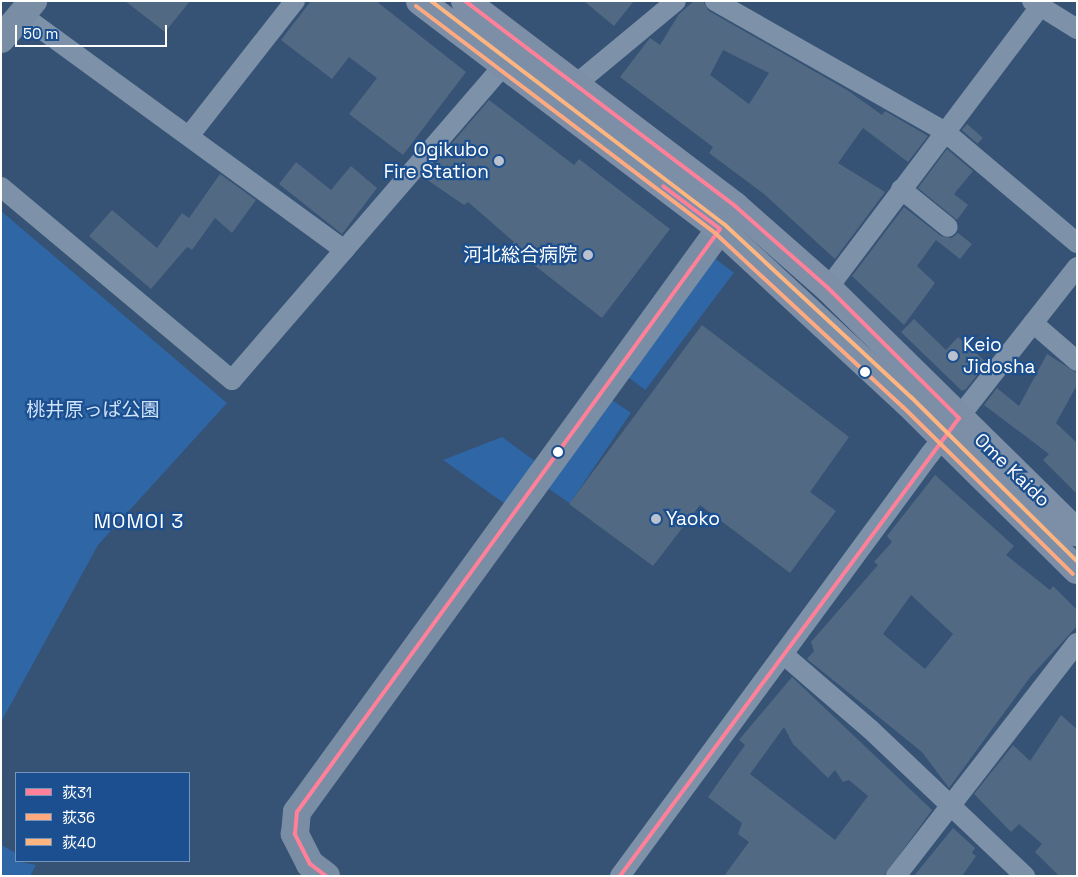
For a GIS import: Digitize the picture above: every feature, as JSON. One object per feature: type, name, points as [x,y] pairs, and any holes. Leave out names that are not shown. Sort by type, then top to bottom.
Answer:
[{"type":"main road","name":"Ome Kaido","points":[[420,1],[720,229],[951,428],[1077,533]]},
{"type":"main road","name":"Ome Kaido","points":[[465,1],[735,206],[828,288],[1077,570]]},
{"type":"street","points":[[189,136],[295,1]]},
{"type":"street","points":[[575,85],[676,1]]},
{"type":"street","points":[[715,1],[944,131],[1077,243]]},
{"type":"street","points":[[828,288],[944,131],[1034,3],[1077,29]]},
{"type":"street","points":[[1,39],[28,8],[189,136],[344,250]]},
{"type":"street","points":[[1,187],[232,380],[504,66]]},
{"type":"street","points":[[900,189],[948,227]]},
{"type":"street","points":[[326,876],[310,864],[295,834],[297,812],[720,229]]},
{"type":"street","points":[[620,876],[951,428],[1077,267]]},
{"type":"street","points":[[1033,323],[1077,361]]},
{"type":"street","points":[[896,876],[1077,643]]},
{"type":"street","points":[[783,654],[951,805],[1025,876]]},
{"type":"green space","name":"桃井原っぱ公園","points":[[1,211],[227,403],[98,545],[1,722]]},
{"type":"green space","points":[[709,254],[734,273],[645,390],[621,371]]},
{"type":"green space","points":[[606,396],[631,413],[570,503],[545,486]]},
{"type":"green space","points":[[502,437],[539,464],[508,506],[443,460]]},
{"type":"green space","points":[[1,845],[15,852],[15,862],[36,865],[30,876],[1,876]]},
{"type":"building","points":[[125,1],[190,1],[165,32]]},
{"type":"building","points":[[311,1],[376,1],[466,72],[403,155],[349,114],[377,78],[349,57],[332,79],[281,40]]},
{"type":"building","points":[[584,1],[634,1],[614,26]]},
{"type":"building","points":[[694,1],[703,1],[709,11],[847,90],[882,115],[885,111],[928,136],[908,162],[863,128],[838,163],[885,192],[835,259],[764,194],[709,153],[713,147],[620,77],[650,38],[660,45],[679,14]],"holes":[[[723,50],[769,73],[749,104],[710,75]]]},
{"type":"building","points":[[489,100],[574,165],[579,159],[670,229],[602,318],[511,247],[514,242],[468,202],[464,205],[423,177]]},
{"type":"building","points":[[967,124],[983,138],[978,144],[962,130]]},
{"type":"building","points":[[947,149],[973,171],[954,194],[968,205],[957,220],[918,188]]},
{"type":"building","points":[[296,162],[331,190],[351,166],[377,188],[342,234],[279,184]]},
{"type":"building","points":[[220,174],[256,200],[232,233],[215,218],[192,250],[187,247],[151,289],[89,236],[112,210],[157,248],[182,213],[189,218]]},
{"type":"building","points":[[904,207],[941,236],[952,238],[958,233],[972,244],[960,259],[936,240],[917,266],[935,283],[904,325],[852,276]]},
{"type":"building","name":"Keio Jidosha","points":[[914,319],[946,350],[958,337],[987,363],[966,389],[962,391],[901,332]]},
{"type":"building","points":[[702,325],[849,437],[810,492],[836,511],[790,573],[700,505],[653,566],[569,504]]},
{"type":"building","points":[[1047,354],[1077,373],[1077,385],[1056,423],[1077,443],[1077,494],[1043,460],[1049,454],[984,405],[997,388],[1019,406]]},
{"type":"building","points":[[935,475],[1014,546],[1006,555],[1050,590],[1053,586],[1077,610],[1077,626],[1031,676],[949,788],[922,752],[807,659],[814,651],[811,642],[878,565],[874,562],[892,542],[887,536]],"holes":[[[911,595],[953,634],[925,669],[883,634]]]},
{"type":"building","points":[[792,677],[932,810],[884,876],[724,876],[749,842],[738,834],[742,823],[708,797],[745,745],[739,740]],"holes":[[[784,727],[793,744],[828,778],[835,770],[843,782],[849,780],[868,796],[835,840],[750,774]]]},
{"type":"building","points":[[1061,715],[1077,729],[1077,876],[1059,876],[1035,852],[1042,844],[1019,824],[1011,832],[974,794],[1013,745],[1030,761]]},
{"type":"building","points":[[953,828],[975,848],[972,853],[976,856],[962,876],[914,876]]},
{"type":"transit line","name":"荻40","points":[[431,1],[724,224],[911,397],[1077,561]]},
{"type":"transit line","name":"荻31","points":[[465,1],[735,206],[828,288],[959,418],[620,876]]},
{"type":"transit line","name":"荻36","points":[[416,6],[716,234],[903,407],[1073,574]]},
{"type":"transit line","name":"荻31","points":[[326,876],[310,864],[295,834],[297,812],[720,229],[663,186]]},
{"type":"place","name":"Ogikubo Fire Station","points":[[499,161]]},
{"type":"place","name":"河北総合病院","points":[[588,255]]},
{"type":"place","name":"Keio Jidosha","points":[[953,356]]},
{"type":"place","name":"Yaoko","points":[[656,519]]},
{"type":"district","name":"MOMOI 3","points":[[139,521]]}]
